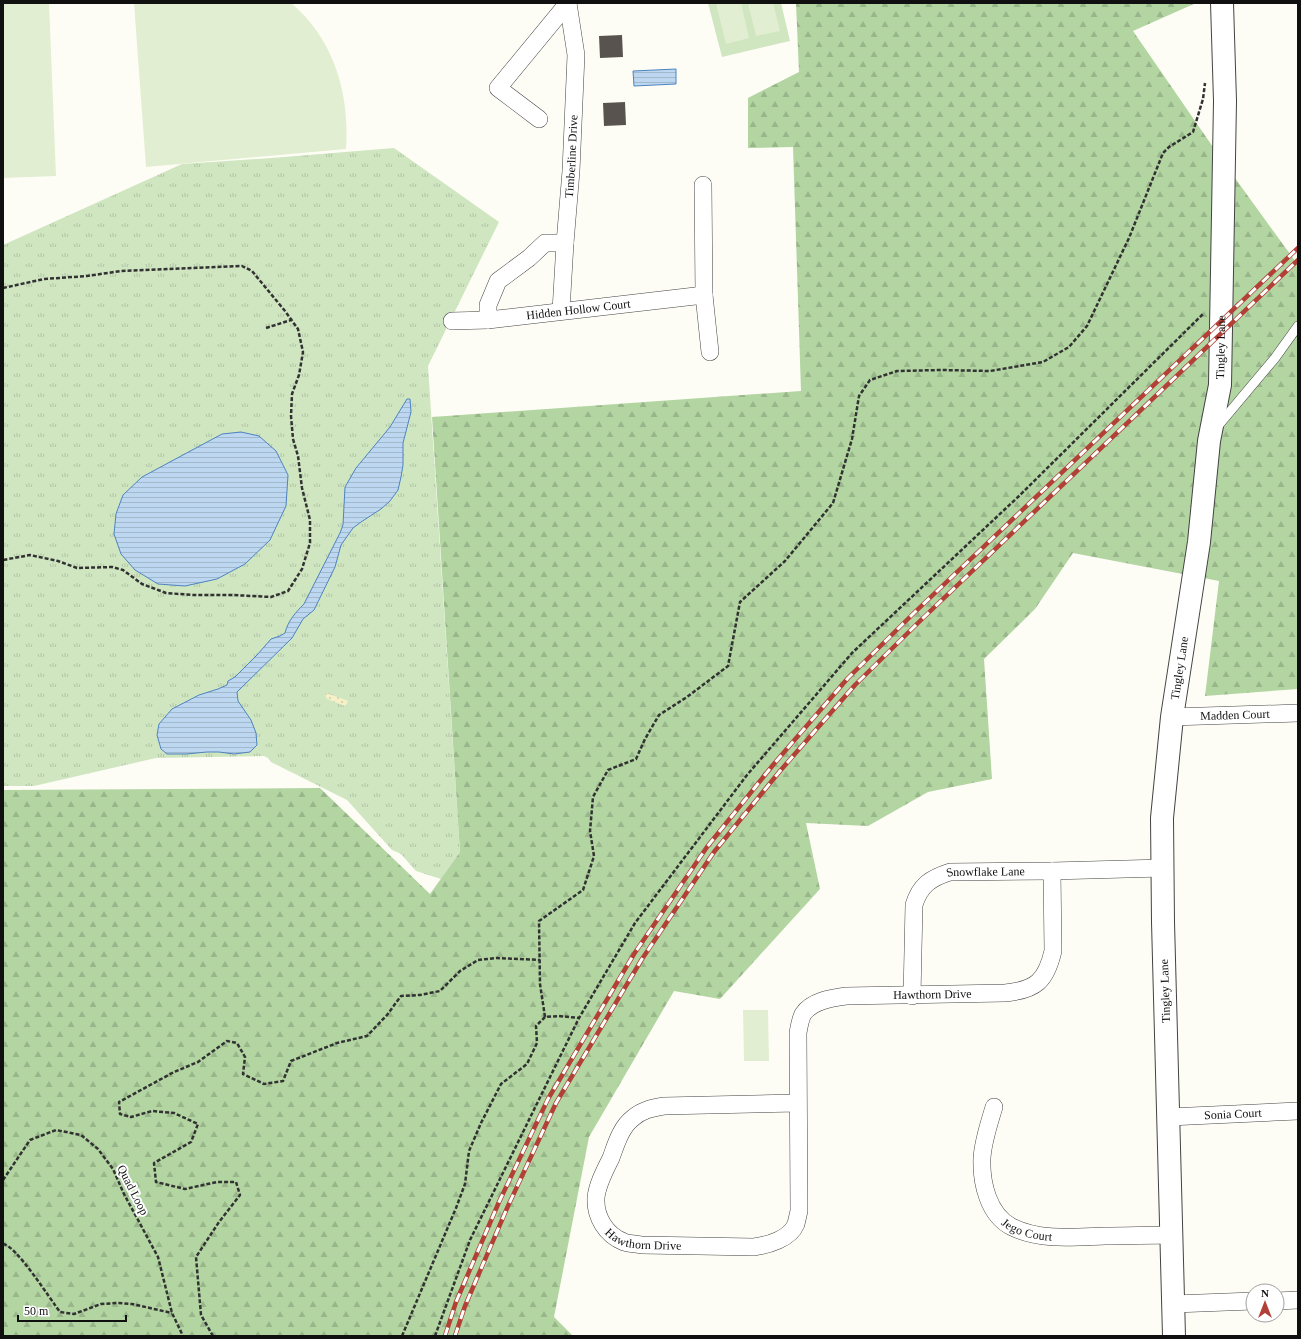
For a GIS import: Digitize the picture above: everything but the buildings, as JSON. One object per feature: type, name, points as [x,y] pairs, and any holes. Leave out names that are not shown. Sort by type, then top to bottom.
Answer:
[{"type":"street","points":[[539,119],[498,88],[568,3]]},
{"type":"street","name":"Timberline Drive","points":[[560,311],[571,171],[576,55],[568,3]]},
{"type":"street","name":"Tingley Lane","points":[[1174,1336],[1162,818],[1172,717],[1199,542],[1211,434],[1220,385],[1225,101],[1222,3]]},
{"type":"street","points":[[703,185],[704,295],[710,352]]},
{"type":"street","points":[[488,320],[488,305],[498,281],[529,258],[545,243],[565,243]]},
{"type":"street","name":"Hidden Hollow Court","points":[[452,321],[488,320],[704,295]]},
{"type":"street","name":"Madden Court","points":[[1172,717],[1298,713]]},
{"type":"street","name":"Snowflake Lane","points":[[912,996],[914,905],[918,894],[926,884],[938,876],[950,872],[1162,868]]},
{"type":"street","name":"Hawthorn Drive","points":[[797,1103],[664,1106],[644,1110],[632,1118],[622,1130],[600,1184],[596,1198],[597,1212],[604,1227],[614,1237],[625,1242],[642,1245],[754,1247],[766,1246],[788,1234],[796,1225],[799,1211],[797,1103],[798,1033],[804,1014],[811,1007],[826,999],[846,996],[912,996],[1005,993],[1021,991],[1034,986],[1044,975],[1050,964],[1053,951],[1052,871]]},
{"type":"street","name":"Jego Court","points":[[994,1108],[986,1134],[982,1158],[983,1178],[989,1200],[997,1215],[1011,1227],[1034,1235],[1063,1238],[1172,1235]]},
{"type":"street","name":"Sonia Court","points":[[1169,1117],[1298,1111]]},
{"type":"street","points":[[1285,1301],[1298,1300]]},
{"type":"street","points":[[1174,1304],[1245,1301]]},
{"type":"lane","points":[[1211,434],[1275,358],[1298,326]]},
{"type":"path","points":[[545,1017],[540,984],[539,921],[583,890],[594,856],[590,831],[593,797],[608,770],[636,759],[659,715],[688,697],[728,666],[740,602],[785,561],[833,503],[852,439],[859,396],[870,380],[897,371],[990,371],[1043,362],[1069,347],[1088,326],[1129,238],[1163,153],[1169,147],[1193,132],[1203,99],[1206,79]]},
{"type":"path","points":[[3,288],[44,279],[87,276],[121,271],[242,266],[252,271],[298,329],[302,352],[299,375],[292,394],[291,416],[293,439],[298,456],[302,488],[310,520],[310,543],[302,569],[288,591],[271,597],[166,593],[142,584],[123,570],[112,567],[77,568],[58,561],[30,555],[3,560]]},
{"type":"path","points":[[435,1336],[470,1240],[579,1018],[635,923],[747,775],[852,653],[1019,496],[1222,295]]},
{"type":"path","points":[[266,328],[291,320]]},
{"type":"path","points":[[213,1336],[201,1315],[196,1257],[218,1222],[240,1195],[236,1182],[217,1182],[185,1189],[156,1182],[154,1163],[191,1142],[198,1124],[174,1113],[152,1111],[131,1117],[120,1114],[118,1102],[174,1072],[198,1062],[227,1041],[237,1043],[245,1057],[243,1074],[264,1084],[283,1081],[291,1061],[337,1043],[367,1036],[387,1015],[401,996],[420,995],[440,991],[460,970],[478,960],[497,958],[540,960]]},
{"type":"path","points":[[402,1336],[466,1184],[469,1151],[481,1123],[501,1084],[527,1064],[537,1043],[536,1026],[545,1017],[559,1016],[579,1018]]},
{"type":"path","name":"Quad Loop","points":[[3,1180],[30,1140],[56,1130],[81,1135],[98,1149],[113,1169],[124,1194],[158,1257],[172,1312],[183,1336]]},
{"type":"path","points":[[3,1244],[7,1244],[18,1254],[60,1312],[74,1314],[101,1304],[118,1303],[132,1304],[172,1312]]},
{"type":"green space","points":[[3,3],[49,3],[56,176],[3,178]]},
{"type":"green space","points":[[134,3],[291,3],[306,17],[318,33],[336,69],[342,88],[345,108],[347,128],[346,149],[146,167]]},
{"type":"green space","points":[[708,3],[781,3],[790,41],[722,57]]},
{"type":"green space","points":[[716,3],[741,3],[749,38],[726,44]]},
{"type":"green space","points":[[748,3],[773,3],[780,31],[756,36]]},
{"type":"green space","points":[[796,3],[1196,3],[1133,31],[1224,163],[1298,265],[1298,689],[1205,696],[1219,581],[1073,553],[1035,609],[984,659],[992,779],[928,792],[868,826],[806,823],[820,889],[720,999],[674,991],[589,1137],[554,1317],[573,1336],[3,1336],[3,790],[320,788],[430,894],[460,852],[432,417],[801,391],[793,147],[748,148],[748,98],[799,72]]},
{"type":"green space","points":[[394,148],[499,222],[428,366],[460,852],[441,879],[416,871],[401,854],[392,850],[347,800],[271,762],[264,756],[156,758],[34,786],[3,786],[3,245],[182,164]]},
{"type":"green space","points":[[743,1010],[768,1010],[769,1061],[744,1061]]},
{"type":"sand","points":[[326,693],[348,701],[347,704],[345,706],[327,699],[325,695]]},
{"type":"water","points":[[676,69],[676,84],[634,86],[633,71]]},
{"type":"water","points":[[407,399],[410,399],[411,412],[403,443],[403,465],[398,490],[390,501],[381,509],[353,528],[341,545],[335,567],[314,610],[303,619],[292,638],[237,692],[238,701],[251,720],[256,733],[257,745],[250,752],[234,754],[207,752],[167,754],[161,749],[157,735],[159,724],[172,709],[199,695],[227,685],[228,681],[235,677],[271,639],[285,633],[292,617],[304,604],[340,533],[343,525],[345,487],[356,468],[390,427]]},
{"type":"water","points":[[241,432],[259,436],[276,451],[288,475],[286,506],[270,540],[245,564],[217,579],[185,586],[158,584],[135,570],[121,554],[114,534],[116,514],[123,495],[142,477],[222,434]]},
{"type":"railway","points":[[445,1336],[456,1302],[499,1202],[548,1099],[634,954],[707,847],[773,765],[848,678],[915,612],[1298,248]]},
{"type":"railway","points":[[455,1336],[465,1306],[508,1206],[556,1103],[642,959],[714,852],[780,771],[855,685],[922,619],[1298,260]]}]
